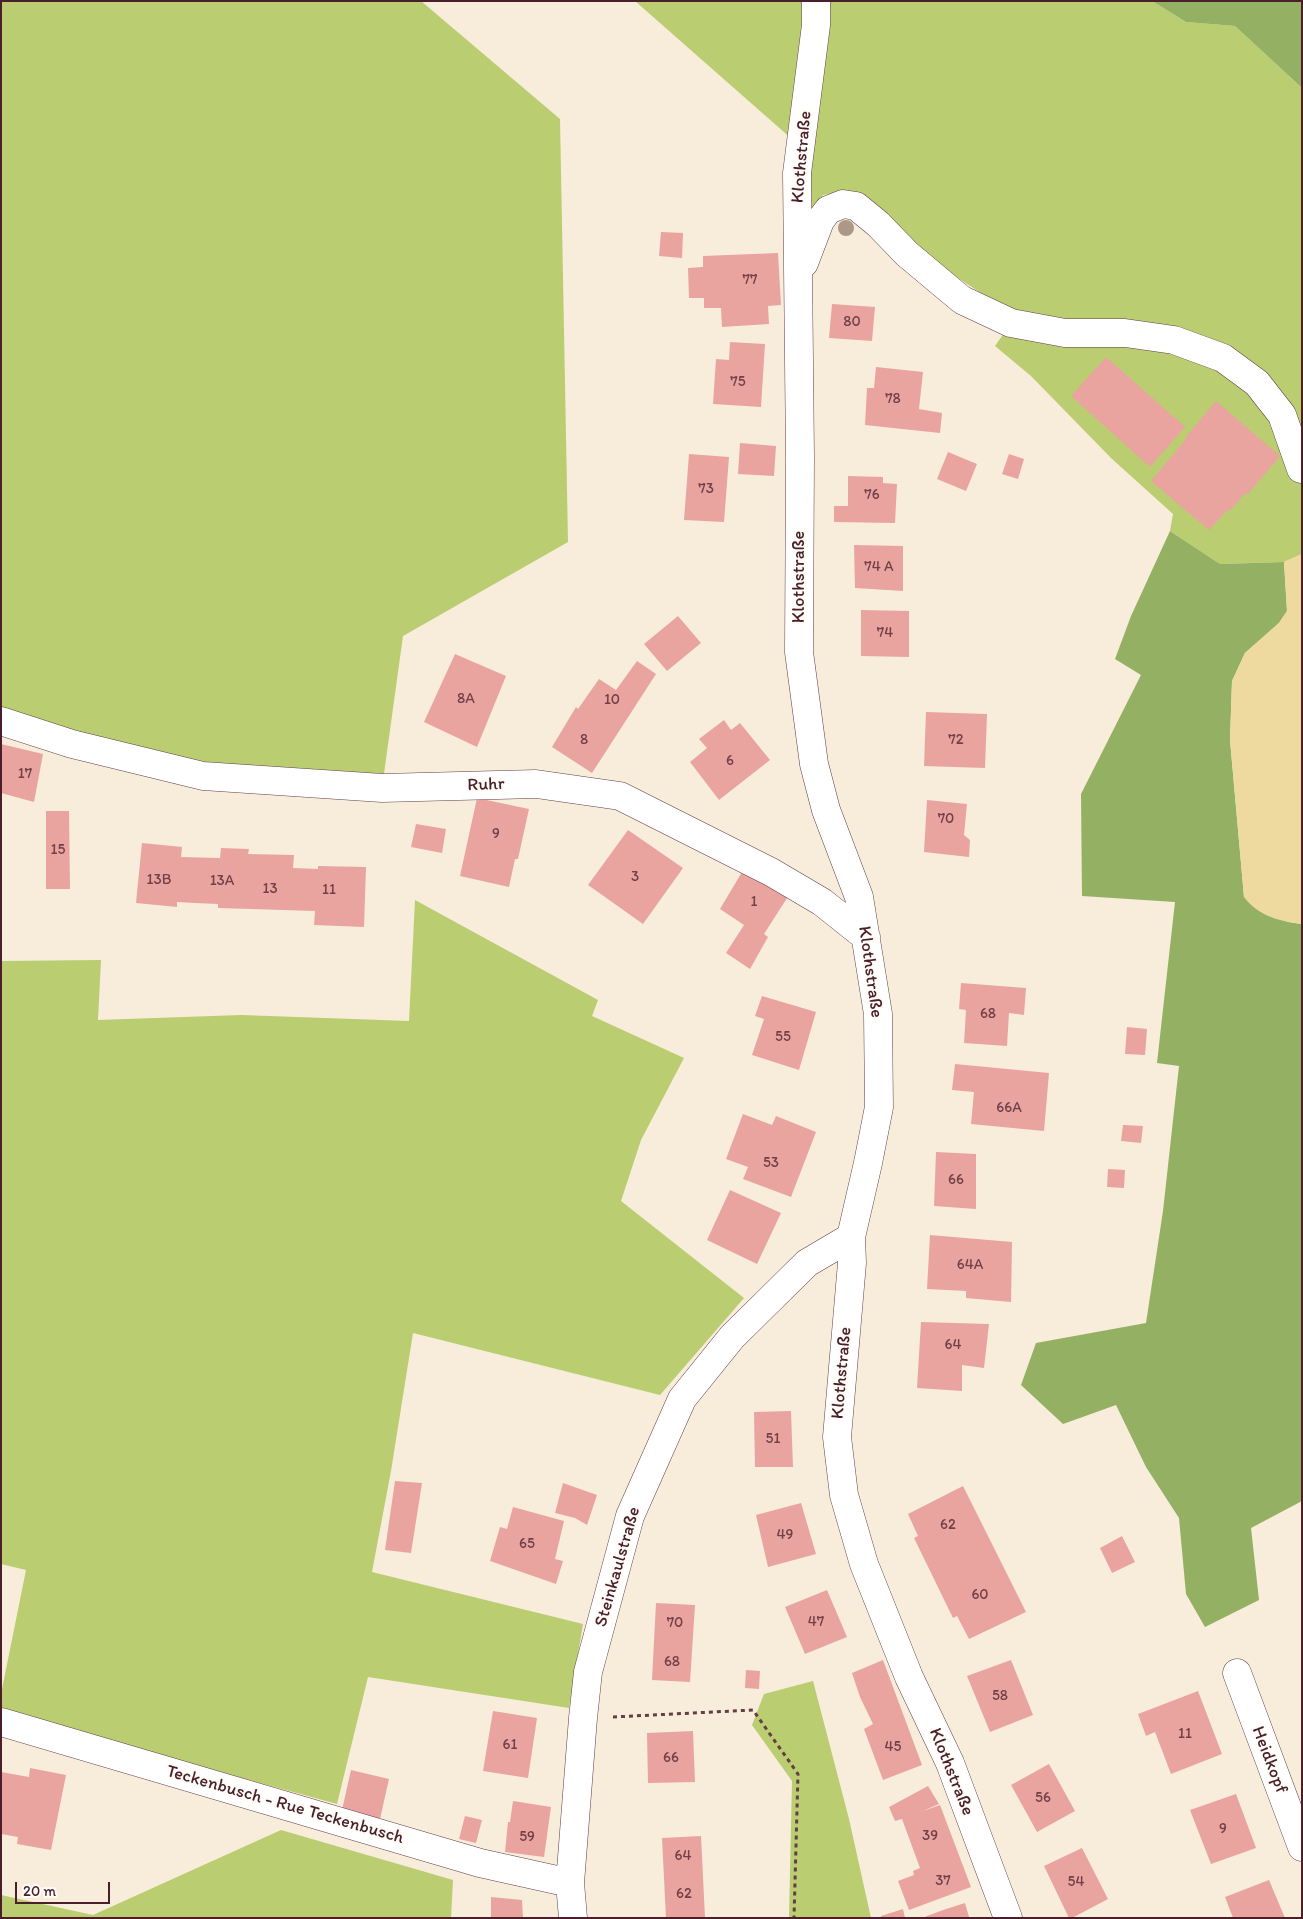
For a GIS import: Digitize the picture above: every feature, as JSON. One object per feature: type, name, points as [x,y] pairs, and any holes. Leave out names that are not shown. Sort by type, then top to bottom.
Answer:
[{"type":"street","name":"Klothstraße","points":[[816,1],[813,45],[797,173],[800,466],[799,652],[814,764],[826,810],[859,897],[878,1014],[879,1107],[850,1237],[852,1263],[837,1436],[844,1495],[864,1564],[909,1677],[950,1763],[1008,1918]]},
{"type":"street","points":[[799,276],[820,221],[828,210],[843,204],[856,206],[878,224],[907,254],[962,300],[1011,323],[1065,332],[1125,333],[1174,340],[1223,358],[1257,383],[1282,415],[1301,469]]},
{"type":"street","name":"Ruhr","points":[[1,721],[72,744],[203,776],[382,788],[536,784],[620,796],[771,872],[822,902],[866,936]]},
{"type":"street","name":"Steinkaulstraße","points":[[573,1918],[570,1883],[582,1718],[588,1672],[630,1516],[682,1400],[732,1337],[807,1263],[850,1237]]},
{"type":"street","name":"Heidkopf","points":[[1237,1673],[1302,1847]]},
{"type":"street","name":"Teckenbusch - Rue Teckenbusch","points":[[1,1722],[480,1863],[570,1883]]},
{"type":"path","points":[[582,1718],[753,1710],[798,1774],[794,1918]]},
{"type":"green space","points":[[1,1],[421,1],[560,119],[568,542],[403,636],[382,788],[203,776],[1,719]]},
{"type":"green space","points":[[635,1],[806,1],[793,140]]},
{"type":"green space","points":[[826,1],[1152,1],[1186,22],[1235,26],[1302,88],[1302,554],[1284,562],[1220,564],[1170,531],[1173,514],[1111,458],[1031,376],[995,346],[1011,323],[1022,312],[997,304],[930,259],[869,203],[847,191],[823,195],[808,227],[809,174]]},
{"type":"green space","points":[[1152,1],[1302,1],[1302,88],[1235,26],[1186,22]]},
{"type":"green space","points":[[1170,531],[1220,564],[1284,562],[1287,611],[1279,623],[1245,653],[1232,681],[1230,740],[1244,897],[1288,922],[1302,924],[1302,1501],[1251,1528],[1259,1600],[1205,1627],[1186,1594],[1179,1518],[1146,1467],[1116,1405],[1063,1424],[1021,1385],[1036,1343],[1146,1323],[1163,1211],[1179,1066],[1157,1063],[1175,902],[1082,896],[1081,794],[1141,675],[1115,659],[1131,616]]},
{"type":"green space","points":[[415,900],[598,1000],[592,1016],[684,1058],[641,1140],[621,1201],[744,1298],[660,1395],[413,1333],[391,1471],[372,1572],[583,1624],[569,1708],[368,1677],[337,1804],[1,1712],[1,1694],[26,1570],[1,1564],[1,961],[101,960],[98,1020],[241,1015],[409,1021]]},
{"type":"green space","points":[[813,1681],[849,1819],[871,1918],[789,1918],[792,1781],[752,1725],[764,1694]]},
{"type":"green space","points":[[281,1830],[453,1880],[451,1918],[1,1918],[1,1895],[93,1915]]},
{"type":"sand","points":[[1302,554],[1302,924],[1285,921],[1262,913],[1244,897],[1230,740],[1232,681],[1245,653],[1279,623],[1287,611],[1284,562]]},
{"type":"building","points":[[661,232],[683,233],[682,258],[659,256]]},
{"type":"building","points":[[778,253],[781,305],[768,306],[769,324],[722,327],[721,308],[704,308],[704,298],[689,298],[688,268],[703,267],[703,256]]},
{"type":"building","points":[[832,304],[875,307],[872,341],[829,338]]},
{"type":"building","points":[[730,342],[765,344],[761,407],[713,404],[716,359],[729,360]]},
{"type":"building","points":[[1106,357],[1185,427],[1150,467],[1071,396]]},
{"type":"building","points":[[876,367],[923,372],[919,409],[942,413],[940,433],[865,425],[867,388],[874,388]]},
{"type":"building","points":[[1216,401],[1280,456],[1247,495],[1245,493],[1230,511],[1228,509],[1209,530],[1151,481]]},
{"type":"building","points":[[740,443],[776,446],[774,476],[738,474]]},
{"type":"building","points":[[948,452],[977,464],[966,491],[937,479]]},
{"type":"building","points":[[689,454],[729,457],[724,522],[684,520]]},
{"type":"building","points":[[1009,454],[1024,459],[1018,479],[1002,474]]},
{"type":"building","points":[[848,476],[883,477],[883,483],[897,484],[895,523],[834,522],[834,506],[848,506]]},
{"type":"building","points":[[854,545],[903,546],[903,591],[855,588]]},
{"type":"building","points":[[861,610],[909,611],[909,657],[861,656]]},
{"type":"building","points":[[678,616],[701,643],[667,671],[644,644]]},
{"type":"building","points":[[455,654],[506,676],[477,747],[424,722]]},
{"type":"building","points":[[637,661],[656,674],[592,773],[552,747],[576,707],[578,709],[599,679],[616,690]]},
{"type":"building","points":[[926,712],[987,714],[985,768],[924,766]]},
{"type":"building","points":[[724,720],[731,730],[740,723],[770,760],[719,800],[690,762],[707,748],[699,739]]},
{"type":"building","points":[[1,744],[43,754],[34,802],[1,793]]},
{"type":"building","points":[[477,798],[529,809],[518,859],[515,859],[509,887],[460,876]]},
{"type":"building","points":[[927,800],[967,804],[964,835],[970,840],[969,857],[924,852]]},
{"type":"building","points":[[46,811],[69,811],[70,889],[46,889]]},
{"type":"building","points":[[416,824],[446,829],[442,853],[411,847]]},
{"type":"building","points":[[628,830],[683,868],[643,924],[588,885]]},
{"type":"building","points":[[142,843],[182,847],[181,857],[220,858],[221,848],[249,849],[248,854],[294,855],[293,868],[318,869],[318,866],[366,867],[364,927],[314,925],[315,911],[218,908],[218,904],[177,902],[177,907],[136,903]]},
{"type":"building","points":[[745,867],[789,895],[764,934],[768,937],[750,969],[726,953],[744,925],[720,909]]},
{"type":"building","points":[[961,983],[1026,988],[1024,1015],[1009,1013],[1007,1046],[964,1043],[966,1010],[959,1009]]},
{"type":"building","points":[[762,996],[816,1012],[799,1070],[752,1055],[764,1019],[755,1016]]},
{"type":"building","points":[[1127,1027],[1147,1029],[1145,1055],[1125,1054]]},
{"type":"building","points":[[955,1064],[1049,1073],[1044,1131],[971,1124],[974,1092],[952,1090]]},
{"type":"building","points":[[743,1114],[772,1125],[776,1116],[816,1132],[791,1197],[743,1179],[748,1167],[726,1159]]},
{"type":"building","points":[[1123,1125],[1143,1126],[1141,1143],[1121,1141]]},
{"type":"building","points":[[936,1152],[976,1154],[976,1209],[934,1206]]},
{"type":"building","points":[[1108,1169],[1125,1170],[1124,1188],[1107,1187]]},
{"type":"building","points":[[730,1190],[781,1213],[757,1264],[707,1240]]},
{"type":"building","points":[[930,1235],[1012,1242],[1011,1302],[966,1298],[966,1291],[927,1289]]},
{"type":"building","points":[[921,1322],[989,1324],[984,1368],[962,1365],[962,1391],[917,1388]]},
{"type":"building","points":[[791,1411],[793,1467],[755,1467],[754,1412]]},
{"type":"building","points":[[395,1481],[422,1483],[411,1553],[385,1550]]},
{"type":"building","points":[[563,1483],[597,1495],[587,1525],[575,1518],[555,1513]]},
{"type":"building","points":[[963,1486],[1026,1612],[969,1639],[957,1616],[953,1618],[914,1538],[918,1536],[908,1514]]},
{"type":"building","points":[[801,1503],[816,1554],[768,1567],[756,1515]]},
{"type":"building","points":[[513,1507],[564,1521],[555,1559],[563,1561],[556,1584],[490,1561],[500,1527],[507,1529]]},
{"type":"building","points":[[1122,1536],[1135,1562],[1112,1573],[1100,1548]]},
{"type":"building","points":[[827,1590],[847,1637],[805,1654],[785,1607]]},
{"type":"building","points":[[656,1603],[695,1605],[690,1682],[652,1680]]},
{"type":"building","points":[[883,1660],[922,1765],[883,1780],[864,1729],[873,1724],[860,1697],[852,1673]]},
{"type":"building","points":[[1011,1660],[1033,1715],[990,1732],[967,1676]]},
{"type":"building","points":[[746,1670],[760,1671],[759,1689],[745,1688]]},
{"type":"building","points":[[1198,1691],[1222,1754],[1171,1774],[1155,1732],[1146,1736],[1138,1714]]},
{"type":"building","points":[[493,1711],[537,1718],[528,1778],[483,1771]]},
{"type":"building","points":[[693,1731],[695,1782],[648,1783],[647,1733]]},
{"type":"building","points":[[1049,1764],[1075,1811],[1037,1832],[1011,1785]]},
{"type":"building","points":[[30,1768],[66,1775],[51,1850],[17,1844],[18,1837],[1,1834],[1,1772],[29,1777]]},
{"type":"building","points":[[351,1770],[389,1779],[380,1819],[342,1810]]},
{"type":"building","points":[[928,1786],[939,1804],[923,1811],[940,1805],[971,1887],[909,1910],[898,1881],[914,1875],[913,1871],[920,1868],[902,1819],[895,1821],[889,1807]]},
{"type":"building","points":[[1236,1794],[1256,1848],[1211,1864],[1190,1810]]},
{"type":"building","points":[[513,1801],[551,1807],[544,1857],[505,1852],[508,1822],[510,1822]]},
{"type":"building","points":[[465,1816],[482,1820],[476,1843],[459,1839]]},
{"type":"building","points":[[701,1836],[705,1918],[666,1918],[662,1838]]},
{"type":"building","points":[[1082,1848],[1108,1899],[1069,1918],[1044,1866]]},
{"type":"building","points":[[1269,1880],[1285,1918],[1233,1918],[1225,1897]]},
{"type":"building","points":[[491,1897],[522,1900],[523,1918],[491,1918]]},
{"type":"building","points":[[965,1903],[969,1917],[922,1918],[943,1910]]},
{"type":"building","points":[[903,1909],[905,1918],[881,1918],[881,1916]]}]
